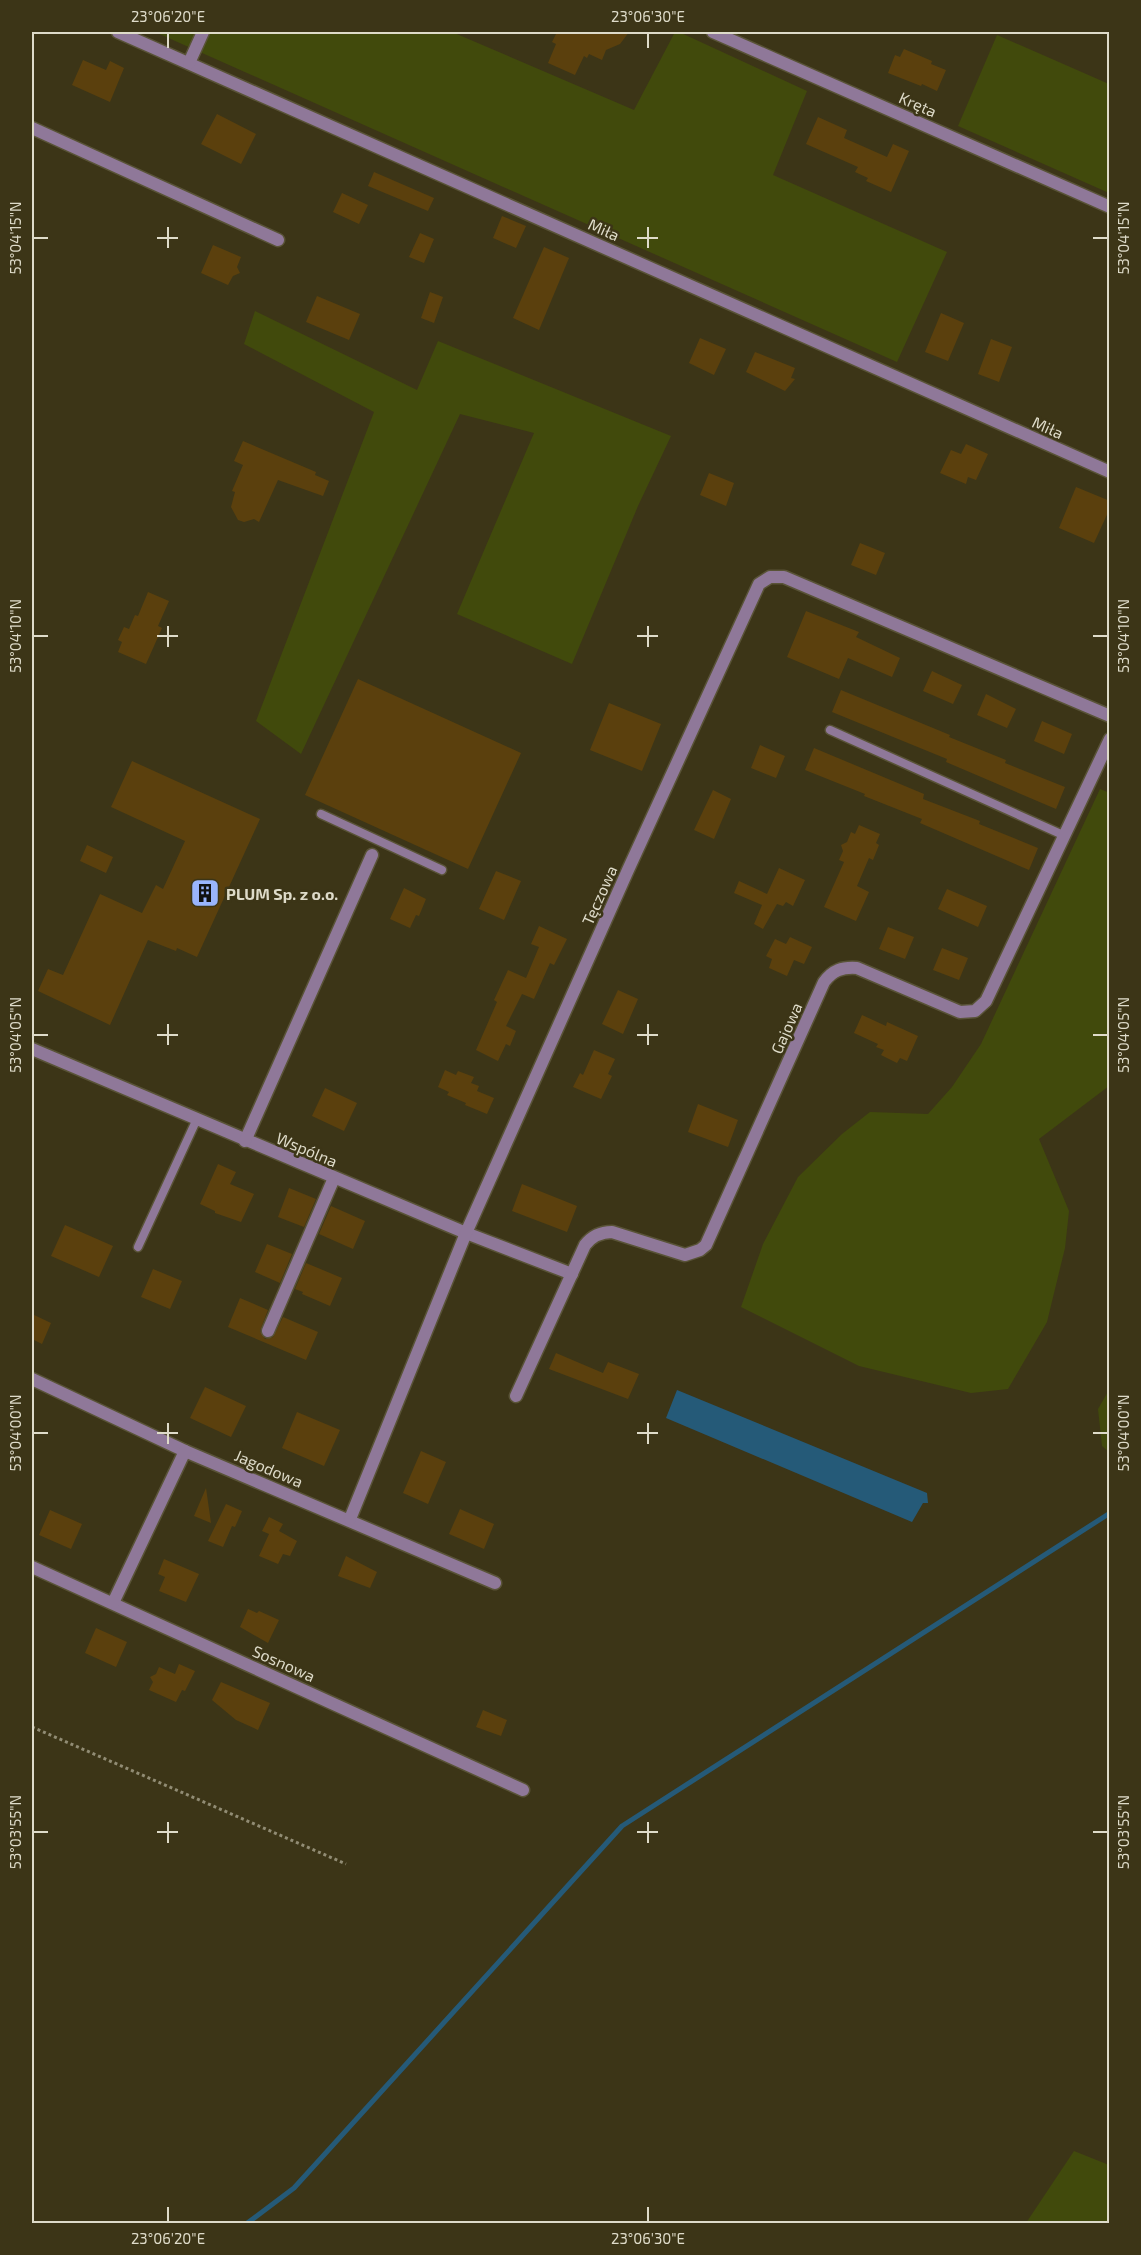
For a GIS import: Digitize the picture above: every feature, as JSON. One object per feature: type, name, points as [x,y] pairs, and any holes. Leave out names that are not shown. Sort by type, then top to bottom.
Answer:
[{"type":"street","name":"Miła","points":[[118,32],[1110,472]]},
{"type":"street","points":[[189,63],[203,32]]},
{"type":"street","name":"Kręta","points":[[713,32],[1110,207]]},
{"type":"street","points":[[32,128],[278,240]]},
{"type":"street","name":"Tęczowa","points":[[351,1520],[466,1233],[759,584],[770,577],[783,577],[1110,716]]},
{"type":"street","name":"Gajowa","points":[[516,1396],[585,1245],[590,1239],[604,1232],[612,1232],[685,1255],[700,1250],[706,1245],[824,982],[830,975],[838,969],[857,968],[960,1012],[975,1011],[981,1007],[986,1001],[1110,739]]},
{"type":"street","points":[[245,1141],[372,855]]},
{"type":"street","name":"Wspólna","points":[[32,1049],[245,1141],[466,1233],[572,1274]]},
{"type":"street","points":[[268,1331],[334,1178]]},
{"type":"street","name":"Jagodowa","points":[[32,1380],[185,1450],[495,1583]]},
{"type":"street","points":[[113,1603],[185,1450]]},
{"type":"street","name":"Sosnowa","points":[[32,1567],[523,1790]]},
{"type":"lane","points":[[830,730],[1063,835]]},
{"type":"lane","points":[[321,814],[442,870]]},
{"type":"lane","points":[[372,855],[379,841]]},
{"type":"lane","points":[[138,1246],[196,1120]]},
{"type":"path","points":[[32,1727],[346,1864]]},
{"type":"green space","points":[[155,32],[452,32],[634,110],[675,32],[679,32],[807,91],[773,175],[947,252],[897,362]]},
{"type":"green space","points":[[997,35],[1109,84],[1109,193],[958,126]]},
{"type":"green space","points":[[255,311],[417,390],[438,341],[671,436],[638,506],[572,664],[457,614],[534,433],[460,414],[301,754],[256,721],[374,412],[244,344]]},
{"type":"green space","points":[[1100,789],[1110,793],[1109,1086],[1039,1139],[1069,1211],[1065,1248],[1047,1322],[1008,1389],[971,1393],[859,1366],[741,1307],[763,1244],[798,1177],[842,1134],[870,1112],[928,1114],[952,1087],[981,1044]]},
{"type":"green space","points":[[1109,1390],[1109,1452],[1102,1446],[1098,1409]]},
{"type":"green space","points":[[1074,2151],[1109,2165],[1109,2223],[1026,2223]]},
{"type":"water","points":[[677,1390],[927,1493],[928,1503],[923,1503],[912,1522],[666,1418]]},
{"type":"building","points":[[557,32],[629,32],[620,44],[606,50],[602,60],[589,54],[587,58],[584,56],[575,75],[548,63],[556,44],[552,42]]},
{"type":"building","points":[[904,49],[946,70],[937,91],[888,73],[895,55],[900,57]]},
{"type":"building","points":[[83,60],[106,70],[110,61],[124,68],[110,102],[72,85]]},
{"type":"building","points":[[217,114],[256,134],[241,164],[201,144]]},
{"type":"building","points":[[818,117],[847,130],[844,138],[887,157],[893,144],[909,151],[891,192],[866,181],[868,178],[855,172],[858,167],[806,144]]},
{"type":"building","points":[[374,172],[434,198],[428,211],[368,186]]},
{"type":"building","points":[[342,193],[368,205],[359,224],[333,212]]},
{"type":"building","points":[[502,216],[526,226],[516,248],[493,238]]},
{"type":"building","points":[[420,233],[434,239],[424,263],[409,257]]},
{"type":"building","points":[[213,245],[241,257],[237,267],[240,273],[233,276],[228,285],[201,273]]},
{"type":"building","points":[[544,247],[569,258],[539,330],[513,318]]},
{"type":"building","points":[[430,292],[443,297],[434,323],[421,318]]},
{"type":"building","points":[[317,296],[360,314],[349,340],[306,322]]},
{"type":"building","points":[[941,313],[964,323],[948,361],[925,352]]},
{"type":"building","points":[[700,338],[726,349],[714,375],[689,363]]},
{"type":"building","points":[[991,339],[1012,347],[999,382],[978,374]]},
{"type":"building","points":[[755,352],[795,368],[791,378],[795,379],[785,391],[746,372]]},
{"type":"building","points":[[243,441],[316,472],[315,475],[329,481],[323,496],[278,480],[259,522],[254,519],[244,522],[238,520],[231,507],[235,492],[232,491],[243,465],[234,461]]},
{"type":"building","points":[[966,444],[988,454],[976,480],[968,477],[966,484],[940,473],[951,450],[961,454]]},
{"type":"building","points":[[709,473],[734,483],[726,506],[700,495]]},
{"type":"building","points":[[1076,487],[1110,501],[1110,508],[1094,543],[1059,528]]},
{"type":"building","points":[[860,543],[885,553],[876,575],[851,565]]},
{"type":"building","points":[[148,592],[169,601],[158,626],[162,628],[146,664],[118,652],[122,642],[118,640],[124,627],[129,629],[135,615],[138,616]]},
{"type":"building","points":[[806,611],[859,632],[856,637],[900,658],[892,677],[848,658],[839,679],[787,657]]},
{"type":"building","points":[[932,671],[962,685],[953,704],[923,691]]},
{"type":"building","points":[[358,679],[521,753],[468,869],[305,795]]},
{"type":"building","points":[[841,690],[950,735],[949,737],[1006,760],[1005,763],[1065,787],[1056,809],[946,762],[947,759],[832,712]]},
{"type":"building","points":[[986,694],[1016,709],[1007,728],[977,715]]},
{"type":"building","points":[[609,703],[661,724],[642,771],[590,750]]},
{"type":"building","points":[[1042,721],[1072,734],[1064,754],[1034,741]]},
{"type":"building","points":[[760,745],[785,756],[776,778],[751,768]]},
{"type":"building","points":[[814,748],[924,794],[923,799],[980,821],[979,824],[1038,848],[1029,870],[920,823],[922,819],[805,770]]},
{"type":"building","name":"PLUM Sp. z o.o.","points":[[132,761],[260,819],[197,957],[177,948],[176,951],[148,940],[110,1025],[38,991],[48,969],[63,975],[100,894],[142,913],[156,885],[163,889],[185,841],[111,807]]},
{"type":"building","points":[[713,790],[731,799],[714,839],[694,830]]},
{"type":"building","points":[[859,825],[880,834],[876,843],[879,845],[873,860],[869,858],[857,886],[869,892],[856,921],[824,907],[844,862],[839,860],[843,851],[841,845],[847,842],[851,832],[855,834]]},
{"type":"building","points":[[87,845],[113,857],[106,873],[80,861]]},
{"type":"building","points":[[779,868],[805,880],[793,906],[786,902],[783,906],[777,904],[763,929],[754,924],[762,905],[734,893],[739,881],[767,894]]},
{"type":"building","points":[[496,871],[521,881],[504,920],[479,909]]},
{"type":"building","points":[[404,888],[426,899],[419,916],[416,915],[410,928],[390,919]]},
{"type":"building","points":[[947,889],[987,906],[978,927],[938,909]]},
{"type":"building","points":[[539,926],[567,939],[554,965],[550,963],[534,999],[522,994],[506,1026],[516,1031],[510,1046],[506,1044],[498,1061],[476,1050],[497,1002],[494,1000],[508,970],[526,978],[539,947],[531,944]]},
{"type":"building","points":[[888,927],[914,937],[905,959],[879,949]]},
{"type":"building","points":[[790,937],[812,947],[804,964],[794,960],[787,976],[769,968],[772,959],[766,956],[775,939],[786,944]]},
{"type":"building","points":[[942,948],[968,958],[959,980],[933,970]]},
{"type":"building","points":[[618,990],[638,999],[623,1034],[602,1024]]},
{"type":"building","points":[[862,1015],[886,1026],[887,1022],[918,1036],[907,1061],[900,1058],[897,1063],[881,1055],[884,1050],[876,1047],[878,1044],[854,1033]]},
{"type":"building","points":[[594,1050],[615,1059],[608,1074],[612,1076],[601,1099],[573,1087],[580,1073],[583,1075]]},
{"type":"building","points":[[445,1070],[456,1075],[458,1071],[474,1077],[471,1083],[479,1086],[477,1091],[494,1098],[487,1114],[465,1105],[466,1103],[447,1095],[449,1092],[438,1087]]},
{"type":"building","points":[[325,1088],[357,1103],[344,1131],[312,1116]]},
{"type":"building","points":[[698,1104],[738,1120],[728,1147],[688,1132]]},
{"type":"building","points":[[218,1164],[236,1172],[230,1184],[254,1194],[241,1222],[215,1213],[200,1204]]},
{"type":"building","points":[[522,1184],[577,1206],[567,1232],[512,1211]]},
{"type":"building","points":[[289,1188],[316,1199],[304,1227],[278,1217]]},
{"type":"building","points":[[331,1206],[365,1221],[353,1249],[319,1234]]},
{"type":"building","points":[[65,1225],[113,1246],[99,1277],[51,1256]]},
{"type":"building","points":[[267,1244],[292,1254],[280,1283],[255,1272]]},
{"type":"building","points":[[306,1263],[342,1278],[330,1306],[295,1289]]},
{"type":"building","points":[[153,1269],[182,1281],[170,1309],[141,1297]]},
{"type":"building","points":[[240,1298],[268,1310],[260,1331],[265,1339],[273,1337],[283,1317],[318,1332],[306,1360],[228,1327]]},
{"type":"building","points":[[32,1314],[51,1323],[42,1344],[32,1339]]},
{"type":"building","points":[[556,1353],[603,1373],[608,1362],[639,1374],[628,1399],[549,1369]]},
{"type":"building","points":[[205,1387],[246,1406],[231,1437],[190,1418]]},
{"type":"building","points":[[297,1412],[340,1430],[324,1466],[282,1448]]},
{"type":"building","points":[[421,1451],[446,1462],[428,1504],[403,1493]]},
{"type":"building","points":[[206,1488],[211,1523],[194,1516]]},
{"type":"building","points":[[226,1504],[242,1511],[235,1527],[232,1526],[223,1547],[208,1541]]},
{"type":"building","points":[[460,1509],[494,1524],[484,1549],[449,1534]]},
{"type":"building","points":[[50,1510],[82,1524],[71,1549],[39,1535]]},
{"type":"building","points":[[269,1517],[283,1524],[279,1531],[297,1541],[290,1556],[283,1554],[278,1564],[259,1556],[269,1534],[262,1531]]},
{"type":"building","points":[[346,1556],[377,1572],[370,1588],[338,1576]]},
{"type":"building","points":[[164,1559],[199,1574],[186,1602],[159,1591],[165,1577],[158,1574]]},
{"type":"building","points":[[248,1609],[279,1620],[268,1643],[240,1627]]},
{"type":"building","points":[[96,1628],[127,1642],[116,1667],[85,1653]]},
{"type":"building","points":[[179,1664],[195,1671],[185,1691],[182,1690],[176,1702],[149,1690],[153,1682],[150,1677],[156,1674],[159,1667],[175,1674]]},
{"type":"building","points":[[221,1682],[270,1703],[258,1730],[236,1720],[212,1700]]},
{"type":"building","points":[[483,1710],[507,1720],[501,1736],[476,1727]]},
{"type":"waterway","points":[[246,2224],[294,2188],[622,1826],[1110,1513]]},
{"type":"place","name":"PLUM Sp. z o.o.","points":[[205,893]]}]
